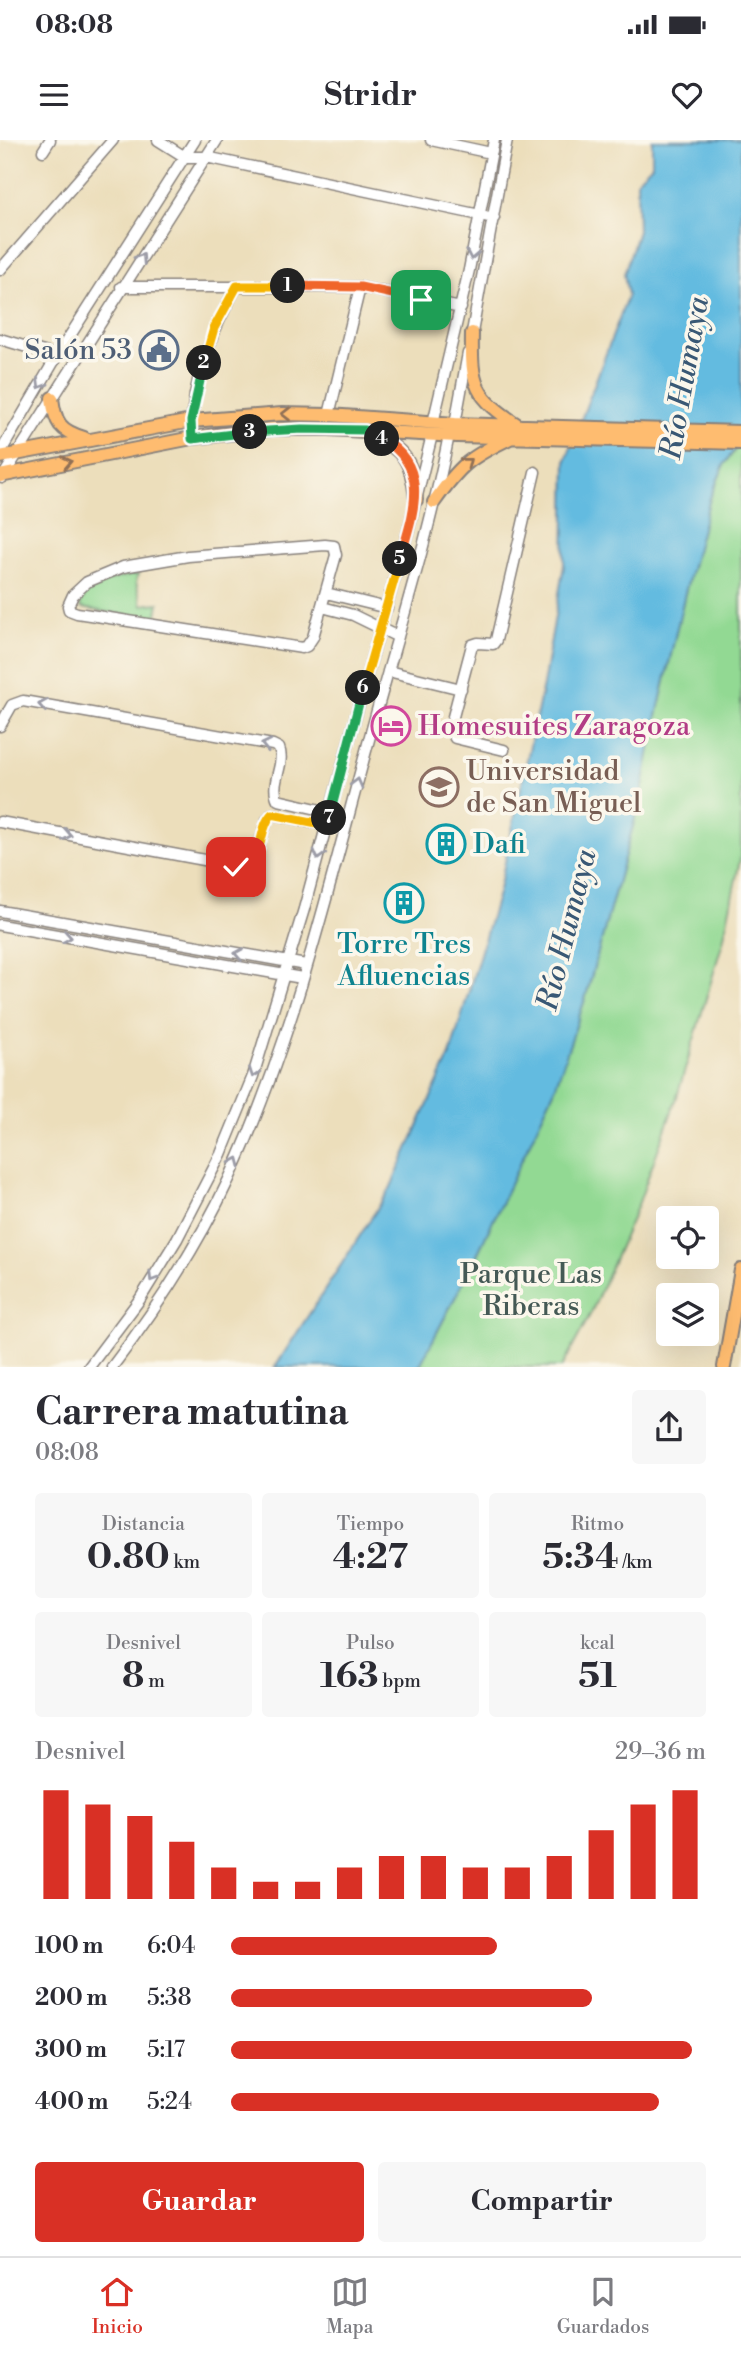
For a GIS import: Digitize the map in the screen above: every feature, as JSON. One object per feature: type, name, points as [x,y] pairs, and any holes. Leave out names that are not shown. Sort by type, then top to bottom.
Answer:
[{"type":"main road","points":[[472,333],[471,370],[480,393],[516,431]]},
{"type":"main road","points":[[52,398],[54,413],[63,429],[71,435],[88,439]]},
{"type":"main road","points":[[0,455],[191,421],[282,414],[329,415],[433,429]]},
{"type":"main road","points":[[1,478],[192,439],[272,429],[516,431],[741,443]]},
{"type":"main road","points":[[365,430],[392,445],[408,461],[413,474],[415,500]]},
{"type":"main road","points":[[434,502],[460,467],[516,431]]},
{"type":"main road","points":[[548,432],[741,432]]},
{"type":"main road","points":[[724,1367],[741,1270]]},
{"type":"street","points":[[43,151],[50,140]]},
{"type":"street","points":[[0,270],[113,140]]},
{"type":"street","points":[[158,140],[185,157],[206,157],[494,218]]},
{"type":"street","points":[[0,455],[57,356],[195,140]]},
{"type":"street","points":[[1,478],[216,140]]},
{"type":"street","points":[[431,140],[491,153]]},
{"type":"street","points":[[89,1367],[140,1299],[177,1239],[203,1191],[253,1076],[327,825],[415,500],[461,308],[494,140]]},
{"type":"street","points":[[113,1367],[169,1287],[219,1198],[261,1103],[302,978],[398,637],[452,430],[507,140]]},
{"type":"street","points":[[192,439],[191,421],[214,328],[237,286]]},
{"type":"street","points":[[121,288],[360,287],[461,308]]},
{"type":"street","points":[[329,415],[360,287]]},
{"type":"street","points":[[0,340],[57,356]]},
{"type":"street","points":[[504,750],[452,735],[450,728],[472,645],[493,644],[496,640],[534,472]]},
{"type":"street","points":[[334,546],[337,550],[322,607],[311,642],[302,648],[77,613],[69,610],[68,606],[73,595],[87,582],[123,567],[188,556],[334,546]]},
{"type":"street","points":[[326,593],[387,608]]},
{"type":"street","points":[[353,615],[356,601]]},
{"type":"street","points":[[322,607],[353,615],[398,637]]},
{"type":"street","points":[[388,671],[461,689]]},
{"type":"street","points":[[0,726],[12,705],[23,701],[273,745],[279,748],[282,754],[274,787],[278,800],[330,812]]},
{"type":"street","points":[[0,822],[242,867],[254,861],[267,820],[272,814],[327,825]]},
{"type":"street","points":[[0,911],[306,965]]},
{"type":"street","points":[[0,925],[302,978]]},
{"type":"street","points":[[203,1191],[219,1198]]},
{"type":"green space","name":"Parque Las Riberas","points":[[739,445],[741,855],[723,941],[676,1100],[638,1205],[591,1313],[562,1367],[419,1367],[475,1259],[554,1091],[586,996],[641,797],[685,593],[710,498],[724,465]]},
{"type":"green space","points":[[138,574],[136,582],[142,605],[159,603],[156,620],[81,608],[83,598],[95,586],[111,579]]},
{"type":"water","name":"Río Humaya","points":[[652,140],[741,140],[741,440],[724,465],[710,498],[685,593],[641,797],[586,996],[554,1091],[475,1259],[419,1367],[275,1367],[390,1189],[450,1055],[499,890],[543,685],[564,565],[566,460],[628,295],[624,274],[638,231],[637,180],[652,165]]},
{"type":"place","name":"Salón 53","points":[[159,350]]},
{"type":"place","name":"Homesuites Zaragoza","points":[[391,726]]},
{"type":"place","name":"Universidad de San Miguel","points":[[439,787]]},
{"type":"place","name":"Dafi","points":[[446,844]]},
{"type":"place","name":"Torre Tres Afluencias","points":[[404,903]]},
{"type":"route","points":[[236,867],[247,866],[254,861],[267,820],[272,814],[327,825],[415,500],[413,474],[408,461],[392,445],[365,430],[272,429],[192,439],[191,421],[195,399],[214,328],[237,286],[360,287],[421,300]]}]
